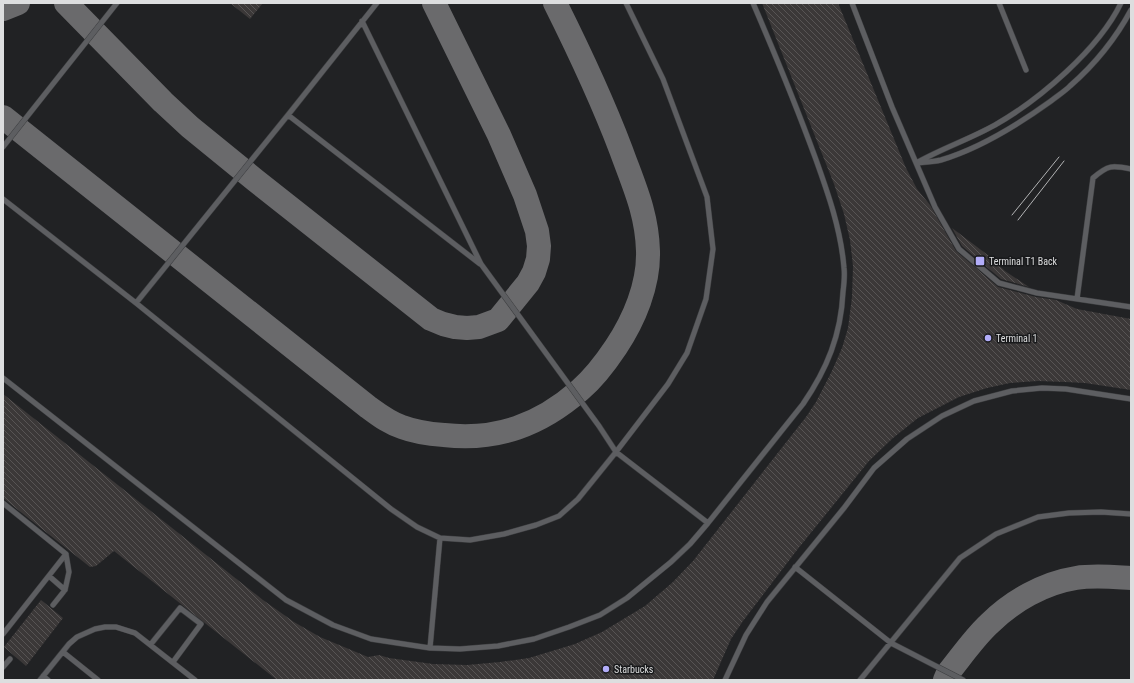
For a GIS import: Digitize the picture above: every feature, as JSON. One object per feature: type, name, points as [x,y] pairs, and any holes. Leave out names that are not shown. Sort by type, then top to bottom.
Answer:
[{"type":"lane","points":[[3,147],[117,3]]},
{"type":"lane","points":[[136,303],[377,3]]},
{"type":"lane","points":[[3,199],[136,303],[391,509],[417,527],[440,538],[470,540],[497,536],[536,525],[559,516],[578,499],[668,384],[687,353],[706,299],[713,249],[707,197],[663,79],[626,3]]},
{"type":"lane","points":[[3,378],[286,600],[333,625],[371,639],[430,648],[460,649],[498,646],[527,640],[569,627],[600,615],[627,598],[648,582],[690,544],[803,404],[815,387],[833,348],[842,311],[844,269],[840,237],[831,205],[805,128],[753,3]]},
{"type":"lane","points":[[852,3],[892,107],[935,207],[959,249],[999,283],[1037,293],[1131,307]]},
{"type":"lane","points":[[999,3],[1026,70]]},
{"type":"lane","points":[[916,162],[995,124],[1032,100],[1063,74],[1093,44],[1116,14],[1121,3]]},
{"type":"lane","points":[[916,162],[940,160],[972,148],[1000,134],[1038,111],[1070,86],[1102,53],[1131,10]]},
{"type":"lane","points":[[362,21],[481,264],[616,452],[708,523]]},
{"type":"lane","points":[[288,115],[481,264]]},
{"type":"lane","points":[[1077,299],[1093,178],[1103,169],[1115,166],[1131,169]]},
{"type":"lane","points":[[725,680],[746,635],[767,602],[844,508],[874,468],[912,435],[942,416],[974,401],[1012,391],[1067,387],[1131,399]]},
{"type":"lane","points":[[3,503],[66,554],[70,572],[65,590],[53,605]]},
{"type":"lane","points":[[860,680],[960,558],[996,534],[1038,517],[1093,512],[1131,514]]},
{"type":"lane","points":[[430,648],[440,538]]},
{"type":"lane","points":[[3,634],[66,554]]},
{"type":"lane","points":[[795,567],[891,643],[963,680]]},
{"type":"lane","points":[[49,576],[65,590]]},
{"type":"lane","points":[[151,644],[180,608],[200,624],[173,662]]},
{"type":"lane","points":[[48,680],[41,678],[77,637],[86,632],[105,627],[126,629],[135,633],[151,644],[195,680]]},
{"type":"lane","points":[[63,652],[98,680]]},
{"type":"lane","points":[[3,667],[10,658]]},
{"type":"building","points":[[230,3],[263,3],[250,19]]},
{"type":"building","name":"Terminal 1","points":[[762,3],[838,3],[906,168],[917,189],[930,205],[956,251],[998,287],[1036,297],[1056,300],[1077,309],[1131,319],[1131,390],[1085,383],[1038,381],[1010,383],[987,388],[959,397],[918,418],[893,438],[869,461],[797,550],[731,639],[713,680],[277,680],[114,551],[96,566],[90,567],[3,498],[3,394],[263,600],[294,622],[320,637],[368,657],[379,655],[389,658],[433,664],[467,665],[529,658],[575,644],[602,632],[645,606],[673,582],[693,561],[806,417],[816,402],[831,373],[842,348],[848,328],[852,297],[853,266],[850,240],[844,214],[834,184]]},
{"type":"building","points":[[952,228],[989,256],[1005,271],[1029,287],[1001,279],[962,246]]},
{"type":"building","points":[[41,600],[63,618],[26,666],[4,647]]},
{"type":"taxiway","points":[[3,9],[18,3]]},
{"type":"taxiway","points":[[66,3],[163,102],[190,127],[431,319],[455,327],[479,327],[498,320],[528,283],[534,272],[538,259],[539,246],[537,231],[525,195],[499,135],[434,3]]},
{"type":"taxiway","points":[[3,117],[368,407],[384,418],[407,429],[433,434],[463,436],[500,433],[517,428],[549,413],[580,390],[595,375],[623,337],[629,325],[639,302],[648,264],[645,224],[635,188],[614,131],[555,3]]},
{"type":"taxiway","points":[[945,680],[948,673],[983,629],[1008,608],[1029,594],[1052,584],[1076,578],[1097,576],[1131,578]]},
{"type":"tram line","points":[[1012,215],[1059,157]]},
{"type":"tram line","points":[[1018,220],[1064,161]]},
{"type":"place","name":"Terminal T1 Back","points":[[980,261]]},
{"type":"place","name":"Terminal 1","points":[[988,338]]},
{"type":"place","name":"Starbucks","points":[[606,669]]}]
